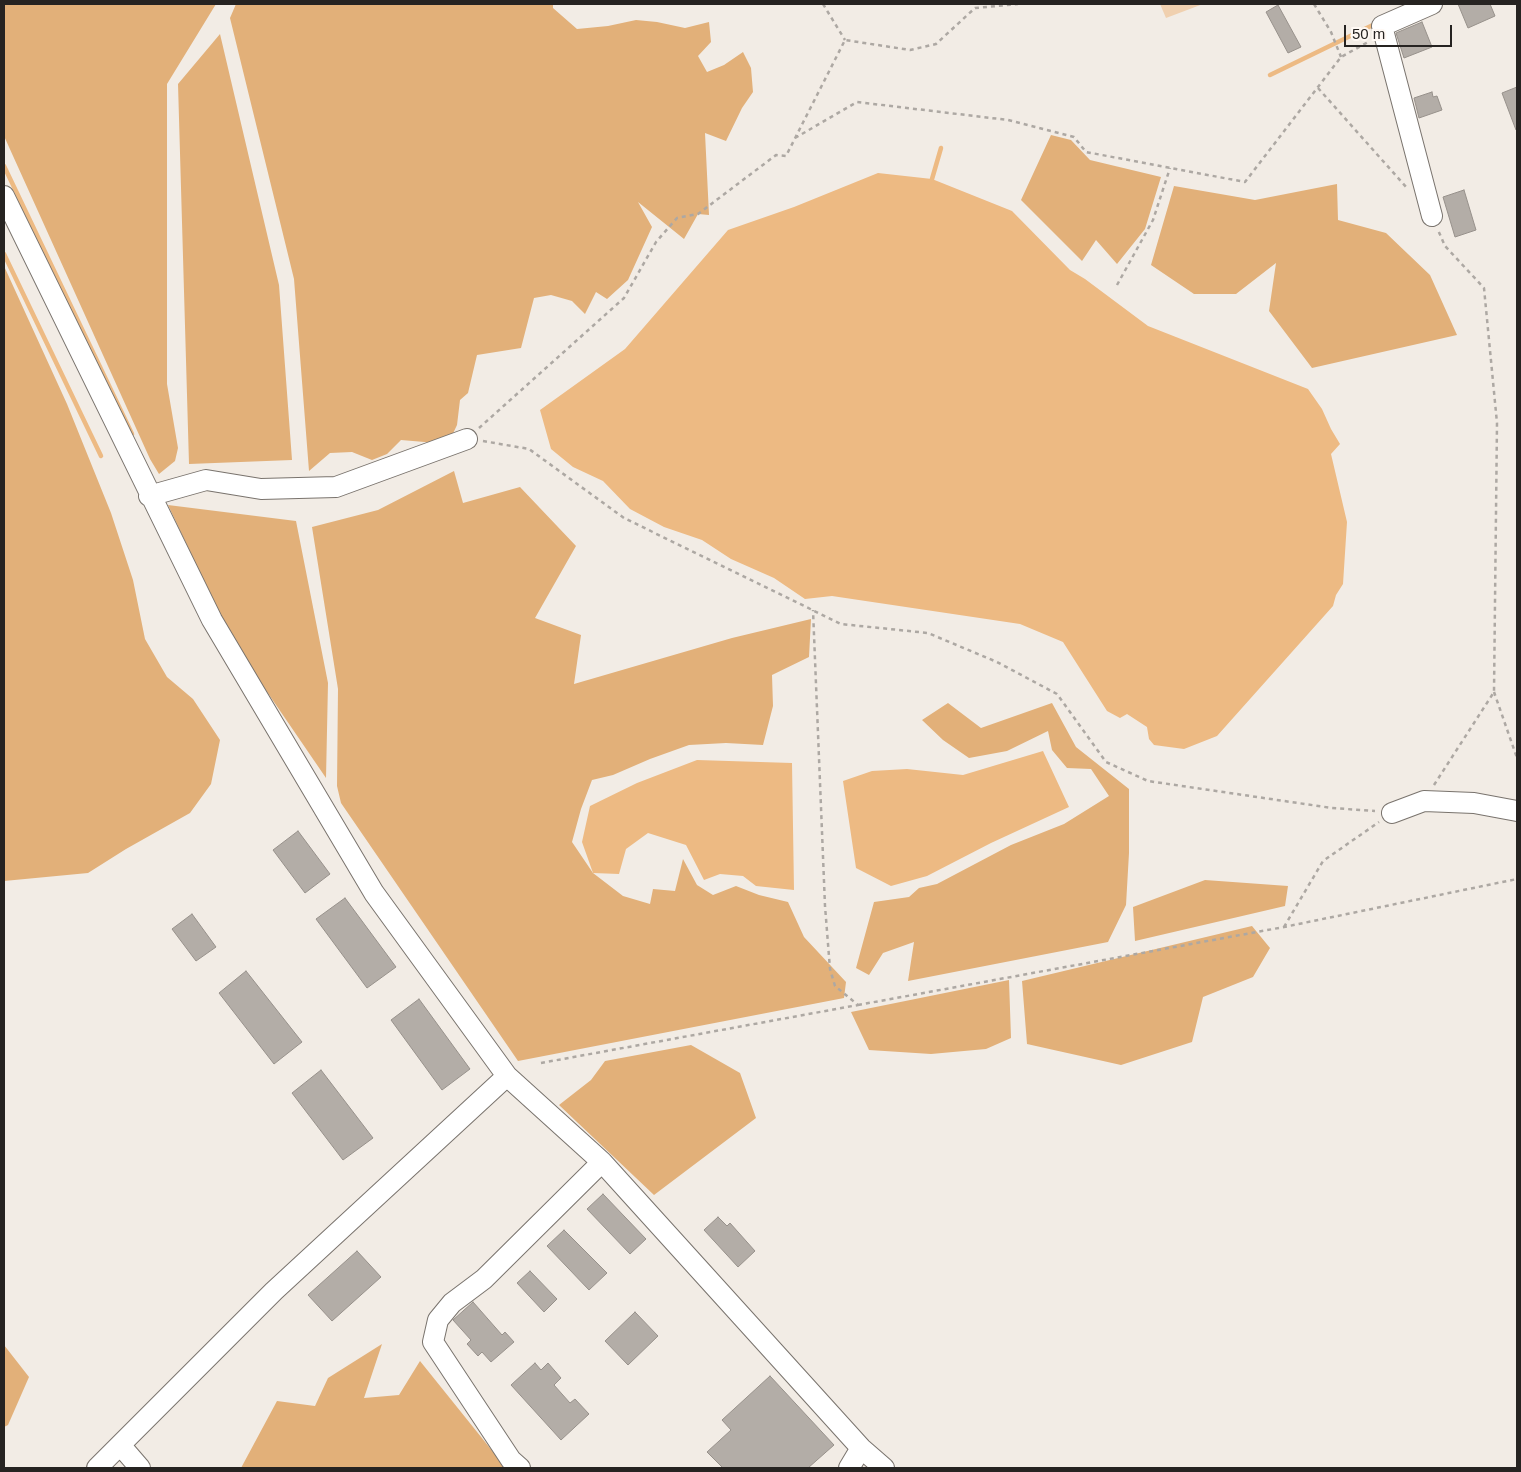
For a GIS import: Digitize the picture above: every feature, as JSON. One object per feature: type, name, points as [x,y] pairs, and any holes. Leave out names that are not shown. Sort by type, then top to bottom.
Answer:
[{"type":"street","points":[[1432,4],[1382,26],[1432,216]]},
{"type":"street","points":[[4,196],[149,496],[212,620],[374,893],[507,1076],[602,1162],[861,1448],[884,1468]]},
{"type":"street","points":[[149,496],[206,480],[261,489],[336,487],[467,439]]},
{"type":"street","points":[[1392,812],[1424,801],[1474,803],[1517,811]]},
{"type":"street","points":[[97,1468],[274,1291],[507,1076]]},
{"type":"street","points":[[520,1468],[512,1460],[433,1342],[438,1320],[452,1303],[484,1280],[602,1162]]},
{"type":"street","points":[[121,1446],[140,1468]]},
{"type":"street","points":[[850,1468],[861,1448]]},
{"type":"path","points":[[823,4],[845,40],[910,50],[936,44],[975,8],[1018,4]]},
{"type":"path","points":[[1314,4],[1331,32],[1341,57]]},
{"type":"path","points":[[795,139],[858,102],[1008,120],[1074,137],[1086,152],[1245,182],[1341,57],[1384,32]]},
{"type":"path","points":[[467,439],[624,298],[656,242],[677,218],[698,214],[776,155],[786,156],[845,40]]},
{"type":"path","points":[[1318,88],[1413,195]]},
{"type":"path","points":[[1117,285],[1153,220],[1170,168]]},
{"type":"path","points":[[1432,216],[1444,246],[1484,288],[1497,423],[1494,692],[1517,758]]},
{"type":"path","points":[[467,439],[529,449],[624,518],[841,624],[928,634],[997,662],[1057,694],[1106,762],[1148,781],[1332,808],[1392,812]]},
{"type":"path","points":[[813,610],[825,896],[830,969],[835,986],[858,1005]]},
{"type":"path","points":[[1424,801],[1494,692]]},
{"type":"path","points":[[1284,927],[1323,861],[1392,812]]},
{"type":"path","points":[[541,1063],[1284,927],[1517,879]]},
{"type":"shaded area","points":[[4,4],[216,4],[167,84],[167,384],[178,448],[175,461],[159,474],[150,459],[4,136]]},
{"type":"shaded area","points":[[236,4],[553,4],[553,8],[577,29],[608,26],[636,20],[685,28],[709,22],[711,42],[698,56],[707,72],[724,65],[743,52],[751,68],[753,92],[742,108],[726,141],[705,133],[709,215],[698,214],[684,239],[638,202],[652,227],[628,280],[607,299],[596,292],[585,314],[572,301],[551,295],[534,298],[521,348],[477,355],[468,393],[460,400],[457,425],[448,444],[401,440],[387,454],[372,460],[352,452],[330,453],[309,471],[294,279],[230,18]]},
{"type":"shaded area","points":[[1160,4],[1203,4],[1166,18]]},
{"type":"shaded area","points":[[220,34],[279,285],[292,460],[189,464],[178,84]]},
{"type":"shaded area","points":[[1051,135],[1071,140],[1090,160],[1161,177],[1145,229],[1117,264],[1096,240],[1082,261],[1021,200]]},
{"type":"shaded area","points":[[878,173],[932,179],[1012,211],[1070,270],[1148,326],[1308,389],[1322,409],[1340,444],[1331,454],[1347,522],[1343,584],[1336,595],[1333,606],[1217,736],[1184,749],[1154,745],[1149,739],[1147,727],[1127,714],[1120,718],[1107,711],[1063,642],[1020,624],[832,596],[805,599],[774,578],[731,559],[702,540],[664,527],[630,509],[603,481],[573,467],[551,449],[540,410],[625,349],[728,230],[794,207]]},
{"type":"shaded area","points":[[1337,184],[1338,220],[1386,233],[1430,275],[1457,335],[1312,368],[1269,311],[1276,263],[1236,294],[1194,294],[1151,265],[1174,186],[1255,200]]},
{"type":"shaded area","points":[[4,266],[67,404],[111,513],[133,580],[145,639],[167,677],[193,699],[220,740],[211,784],[190,813],[88,873],[4,881]]},
{"type":"shaded area","points":[[454,471],[463,503],[520,487],[576,546],[535,618],[581,635],[574,684],[732,638],[811,619],[809,657],[772,675],[773,706],[763,745],[726,743],[689,745],[613,775],[592,780],[581,809],[572,842],[593,873],[623,896],[650,904],[653,889],[675,891],[683,859],[697,885],[713,895],[736,886],[759,895],[788,902],[804,937],[846,982],[844,998],[518,1061],[341,803],[337,786],[338,689],[312,527],[378,510]]},
{"type":"shaded area","points":[[168,505],[296,521],[328,683],[326,778],[261,683],[216,607]]},
{"type":"shaded area","points":[[948,703],[981,728],[1052,703],[1076,747],[1129,789],[1129,853],[1126,905],[1108,942],[908,981],[914,942],[883,953],[869,975],[856,968],[874,902],[909,897],[919,888],[937,884],[1011,845],[1064,824],[1109,796],[1091,769],[1067,768],[1052,750],[1048,731],[1007,751],[969,758],[943,740],[922,720]]},
{"type":"shaded area","points":[[1043,751],[1069,807],[991,843],[927,876],[891,886],[856,868],[843,781],[872,771],[907,769],[963,775]]},
{"type":"shaded area","points":[[697,760],[792,763],[794,890],[756,886],[743,876],[720,874],[704,880],[686,845],[648,833],[626,849],[619,874],[593,873],[582,842],[590,806],[637,783]]},
{"type":"shaded area","points":[[1205,880],[1288,886],[1285,906],[1135,941],[1133,907]]},
{"type":"shaded area","points":[[1252,926],[1270,948],[1253,977],[1203,997],[1192,1042],[1121,1065],[1027,1044],[1022,981]]},
{"type":"shaded area","points":[[1009,980],[1011,1038],[986,1049],[931,1054],[869,1050],[851,1012]]},
{"type":"shaded area","points":[[691,1045],[740,1073],[756,1118],[654,1195],[559,1105],[591,1080],[605,1061]]},
{"type":"shaded area","points":[[382,1344],[364,1398],[399,1395],[420,1361],[506,1468],[241,1468],[277,1401],[315,1406],[328,1378]]},
{"type":"shaded area","points":[[4,1345],[29,1377],[8,1425],[4,1427]]},
{"type":"building","points":[[1458,4],[1490,4],[1495,16],[1468,28]]},
{"type":"building","points":[[1278,5],[1301,47],[1288,53],[1266,12]]},
{"type":"building","points":[[1422,22],[1432,47],[1404,58],[1396,33]]},
{"type":"building","points":[[1517,87],[1517,130],[1516,130],[1502,93]]},
{"type":"building","points":[[1432,92],[1433,97],[1437,96],[1442,110],[1419,118],[1414,98]]},
{"type":"building","points":[[1464,190],[1476,230],[1455,237],[1443,197]]},
{"type":"building","points":[[298,831],[330,874],[305,893],[273,850]]},
{"type":"building","points":[[345,898],[396,967],[367,988],[316,919]]},
{"type":"building","points":[[192,914],[216,947],[196,961],[172,929]]},
{"type":"building","points":[[246,971],[302,1042],[274,1064],[219,993]]},
{"type":"building","points":[[419,999],[470,1069],[442,1090],[391,1020]]},
{"type":"building","points":[[321,1070],[373,1138],[343,1160],[292,1093]]},
{"type":"building","points":[[603,1194],[646,1239],[630,1254],[587,1209]]},
{"type":"building","points":[[718,1217],[727,1226],[730,1223],[755,1251],[738,1267],[704,1230]]},
{"type":"building","points":[[564,1230],[607,1273],[589,1290],[547,1246]]},
{"type":"building","points":[[357,1251],[381,1277],[332,1321],[308,1295]]},
{"type":"building","points":[[530,1271],[557,1299],[544,1312],[517,1283]]},
{"type":"building","points":[[473,1302],[502,1335],[505,1332],[514,1342],[491,1362],[482,1352],[478,1356],[467,1344],[471,1340],[453,1320]]},
{"type":"building","points":[[635,1312],[658,1336],[628,1365],[605,1341]]},
{"type":"building","points":[[535,1363],[541,1370],[548,1363],[561,1378],[554,1385],[570,1403],[575,1399],[589,1414],[561,1440],[511,1385]]},
{"type":"building","points":[[770,1376],[834,1445],[808,1468],[723,1468],[707,1452],[731,1430],[722,1420]]},
{"type":"waterway","points":[[1270,75],[1377,23]]},
{"type":"waterway","points":[[932,179],[941,148]]},
{"type":"waterway","points":[[4,166],[132,434]]},
{"type":"waterway","points":[[4,254],[101,456]]}]
